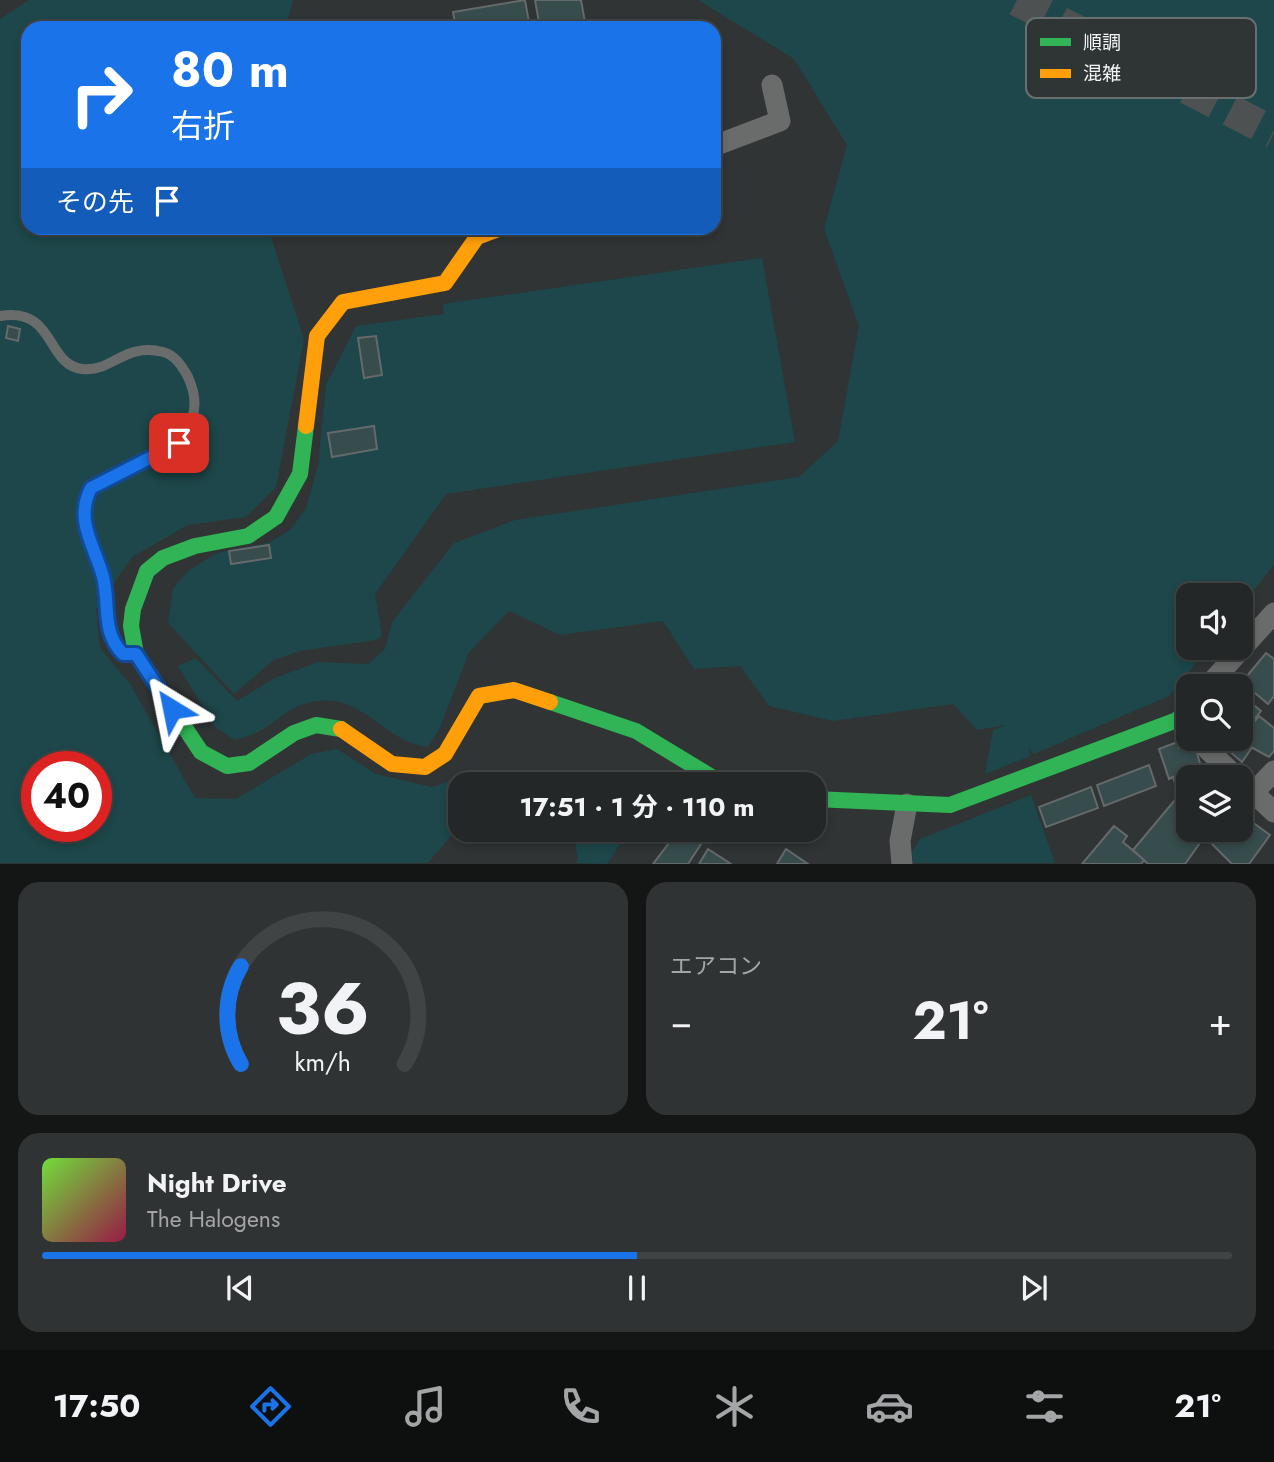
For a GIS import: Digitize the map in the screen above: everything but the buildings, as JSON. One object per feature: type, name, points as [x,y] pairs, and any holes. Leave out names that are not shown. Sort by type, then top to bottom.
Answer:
[{"type":"street","points":[[721,143],[780,121],[772,85]]},
{"type":"street","points":[[480,235],[445,283],[344,302],[317,336],[300,474],[276,517],[248,536],[195,546],[163,558],[147,571],[133,608],[131,626],[136,654],[201,752],[227,765],[249,763],[294,733],[316,726],[346,730],[391,764],[425,767],[445,754],[478,696],[514,690],[636,731],[704,772]]},
{"type":"street","points":[[1219,674],[1274,613]]},
{"type":"street","points":[[826,800],[950,805],[1176,723]]},
{"type":"street","points":[[1209,751],[1224,765]]},
{"type":"street","points":[[1253,783],[1274,771]]},
{"type":"street","points":[[1253,793],[1274,812]]},
{"type":"street","points":[[902,863],[900,841],[907,804]]},
{"type":"lane","points":[[0,316],[13,314],[30,319],[44,329],[70,366],[81,369],[98,368],[129,351],[166,352],[181,364],[193,388],[195,410],[179,443],[100,481],[88,493],[84,526],[103,578],[111,636],[123,654],[136,654]]},
{"type":"shaded area","points":[[29,0],[293,0],[288,21],[21,21],[21,235],[270,235],[304,339],[276,487],[246,517],[188,525],[132,557],[96,609],[100,648],[130,684],[195,798],[236,799],[311,754],[337,749],[376,774],[432,787],[448,782],[448,839],[428,863],[0,863],[0,19]]},
{"type":"shaded area","points":[[698,0],[1274,0],[1274,565],[1253,591],[1253,583],[1176,583],[1176,660],[1198,660],[1187,674],[1176,674],[1176,687],[1169,696],[1034,754],[1028,748],[1031,756],[985,774],[993,730],[1007,725],[977,730],[953,704],[833,721],[769,706],[740,666],[694,669],[663,621],[560,635],[509,611],[469,652],[440,728],[428,747],[411,743],[354,707],[339,702],[321,701],[301,705],[260,731],[235,740],[216,728],[178,666],[196,658],[237,701],[275,678],[318,662],[368,664],[385,649],[392,622],[454,543],[515,520],[799,477],[838,441],[859,326],[824,229],[847,145],[794,59]]},
{"type":"shaded area","points":[[762,258],[795,442],[446,494],[375,594],[382,635],[376,640],[300,651],[274,660],[234,694],[168,623],[173,588],[188,571],[217,553],[271,542],[291,529],[306,508],[318,465],[326,385],[356,326],[444,314],[443,304]]},
{"type":"shaded area","points":[[1031,795],[1055,863],[913,863],[912,852],[920,839]]},
{"type":"shaded area","points":[[575,842],[621,842],[607,864],[575,863],[578,860]]},
{"type":"tunnel","points":[[1017,0],[1052,18]]},
{"type":"tunnel","points":[[1206,98],[1274,133]]},
{"type":"traffic: fast","points":[[306,426],[300,474],[276,517],[248,536],[195,546],[163,558],[147,571],[133,609],[131,626],[136,654],[201,752],[227,766],[249,763],[294,733],[316,725],[341,729]]},
{"type":"traffic: fast","points":[[550,702],[636,731],[704,772]]},
{"type":"traffic: fast","points":[[826,800],[950,805],[1176,720]]},
{"type":"traffic: slow","points":[[306,426],[317,336],[343,302],[445,283],[477,237],[482,235]]},
{"type":"traffic: slow","points":[[341,729],[392,764],[425,767],[445,754],[479,696],[514,690],[550,702]]},
{"type":"route","points":[[172,709],[136,654],[123,654],[116,647],[106,620],[103,578],[88,544],[84,526],[91,488],[100,481],[179,443]]}]
